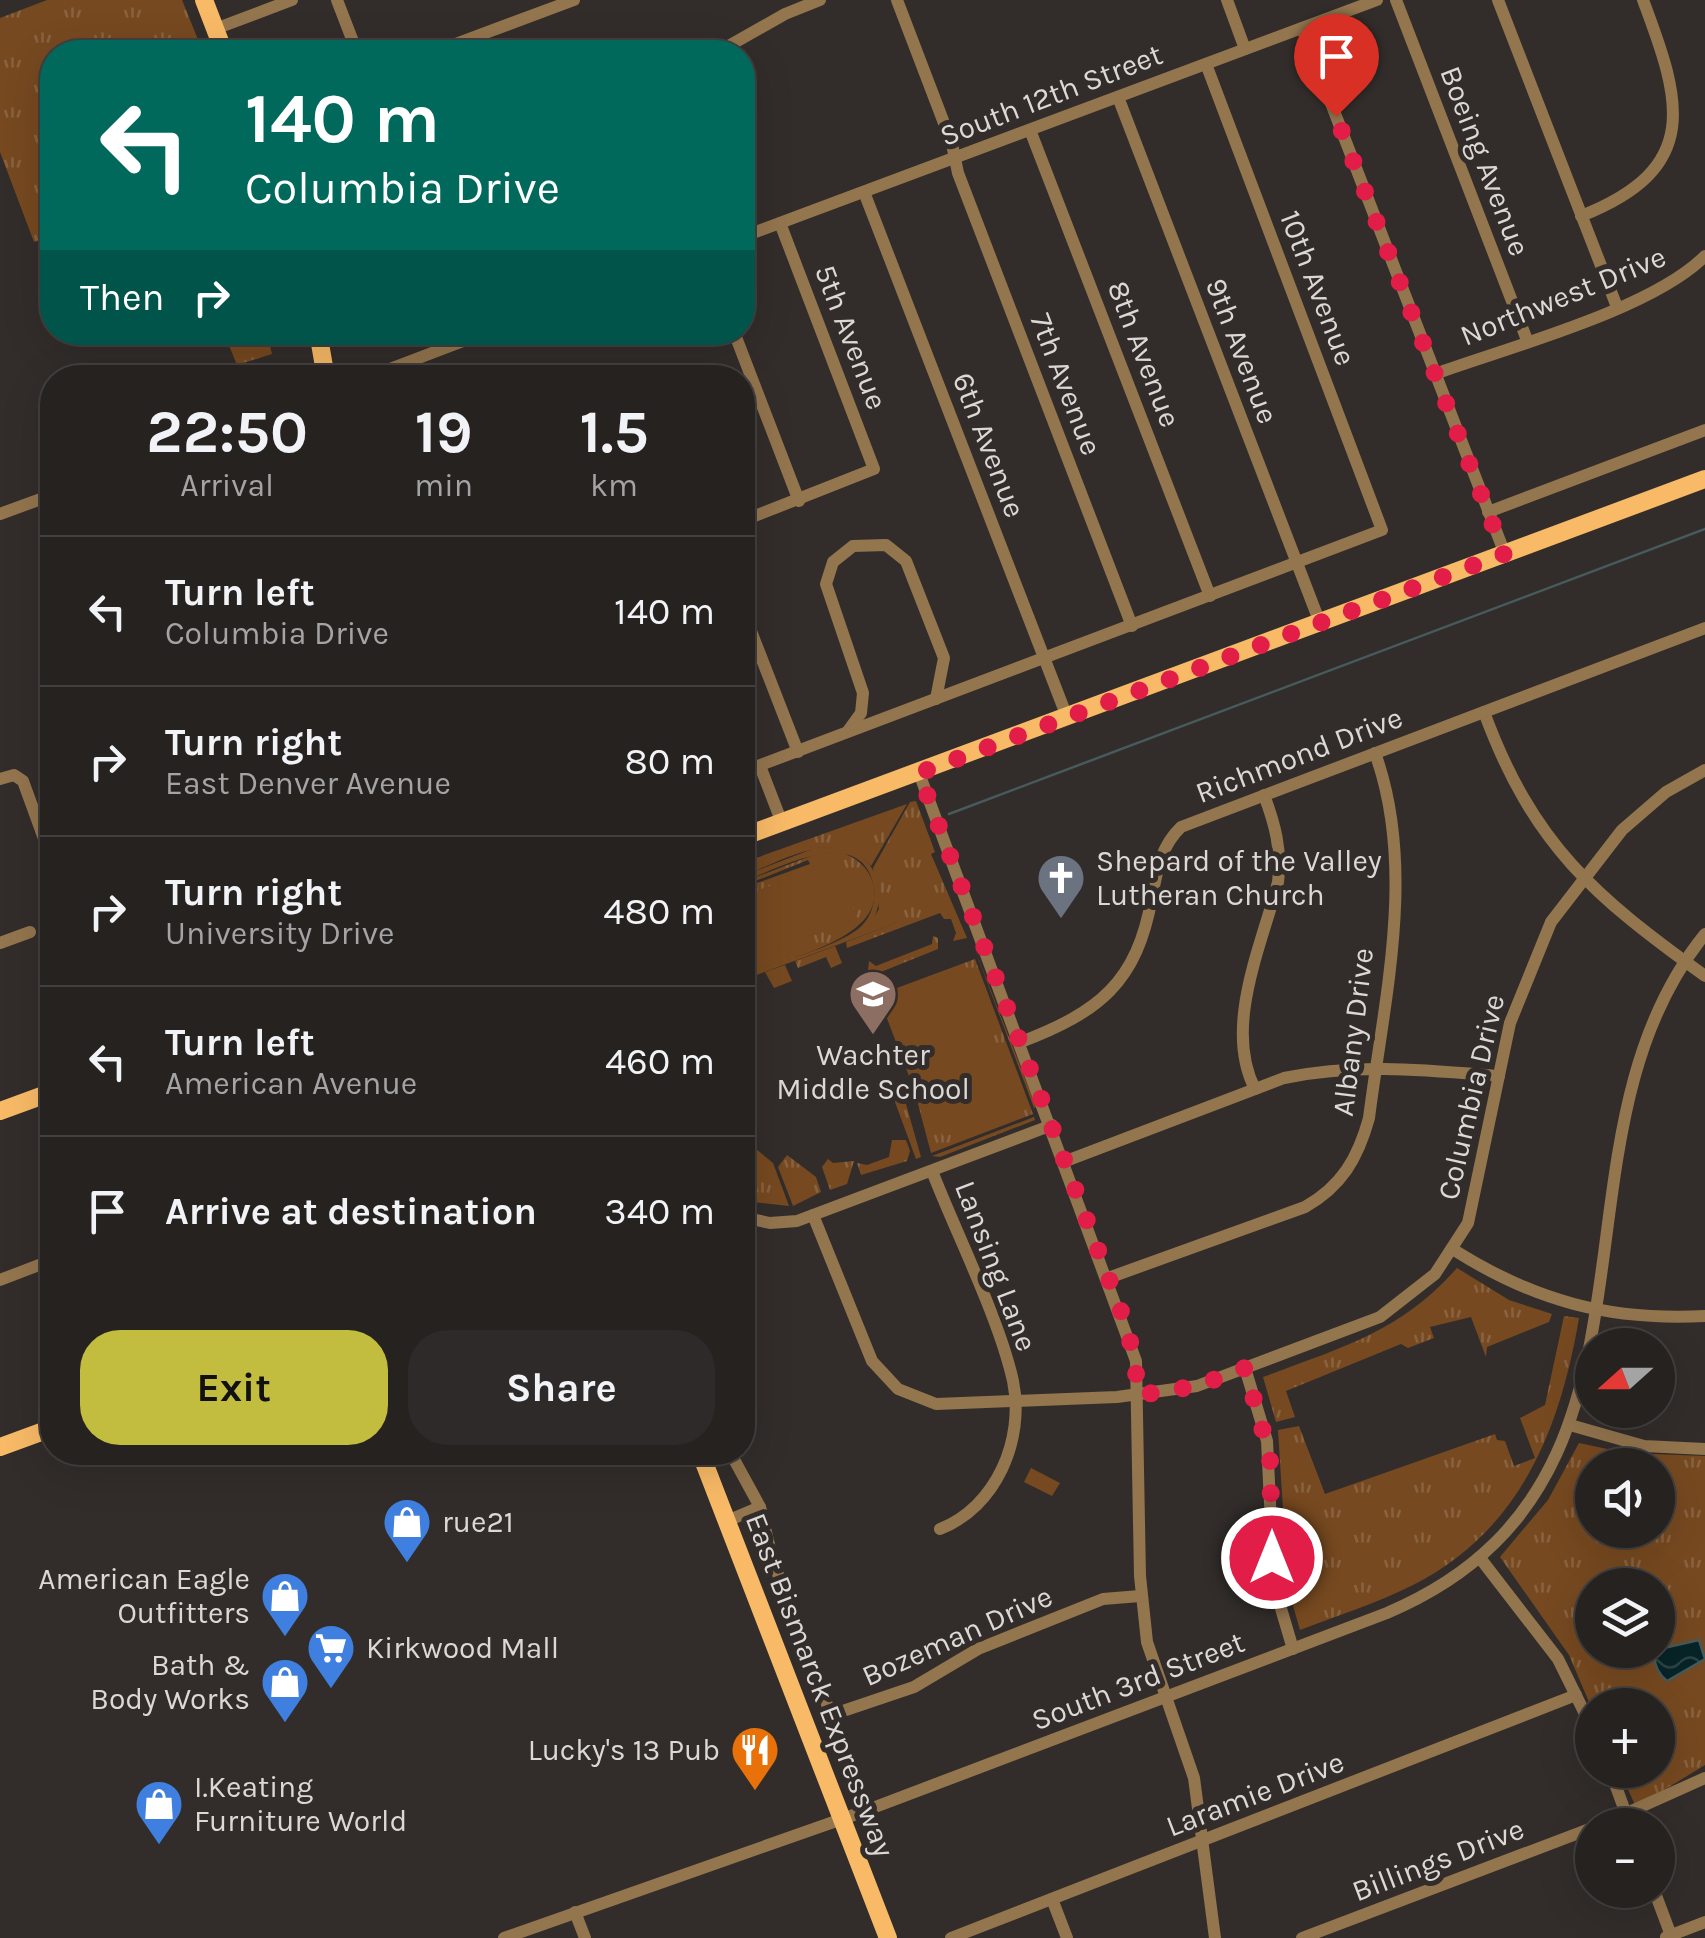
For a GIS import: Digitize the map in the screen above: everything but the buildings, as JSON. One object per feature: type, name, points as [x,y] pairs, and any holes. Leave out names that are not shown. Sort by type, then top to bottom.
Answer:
[{"type":"main road","points":[[204,0],[219,40]]},
{"type":"main road","points":[[755,833],[1705,479]]},
{"type":"main road","points":[[0,1111],[40,1096]]},
{"type":"main road","points":[[0,1448],[40,1433]]},
{"type":"main road","name":"East Bismarck Expressway","points":[[705,1465],[888,1938]]},
{"type":"street","points":[[215,29],[292,0]]},
{"type":"street","points":[[337,0],[352,40]]},
{"type":"street","points":[[466,40],[574,0]]},
{"type":"street","points":[[739,40],[820,0]]},
{"type":"street","name":"7th Avenue","points":[[897,0],[1132,626]]},
{"type":"street","points":[[1227,0],[1245,49]]},
{"type":"street","name":"South 12th Street","points":[[755,232],[1377,0]]},
{"type":"street","name":"Boeing Avenue","points":[[1396,0],[1527,340]]},
{"type":"street","points":[[1498,0],[1616,307]]},
{"type":"street","points":[[1581,216],[1635,190],[1656,166],[1670,138],[1674,87],[1643,0]]},
{"type":"street","points":[[1302,28],[1504,554]]},
{"type":"street","name":"10th Avenue","points":[[1206,64],[1382,530],[1298,564]]},
{"type":"street","name":"9th Avenue","points":[[1118,97],[1320,623]]},
{"type":"street","name":"8th Avenue","points":[[1030,130],[1210,596]]},
{"type":"street","name":"6th Avenue","points":[[864,192],[1067,717]]},
{"type":"street","name":"5th Avenue","points":[[780,223],[874,469],[798,500]]},
{"type":"street","name":"Northwest Drive","points":[[1435,374],[1616,307],[1679,277],[1705,256]]},
{"type":"street","points":[[400,365],[453,345]]},
{"type":"street","points":[[755,387],[798,500],[755,516]]},
{"type":"street","points":[[1488,512],[1705,430]]},
{"type":"street","points":[[0,514],[40,500]]},
{"type":"street","points":[[846,733],[861,713],[863,693],[826,584],[834,562],[854,546],[886,545],[906,562],[944,658],[936,699]]},
{"type":"street","points":[[755,768],[1298,564]]},
{"type":"street","name":"Richmond Drive","points":[[1021,1042],[1084,1015],[1123,978],[1147,928],[1156,874],[1172,835],[1181,827],[1705,628]]},
{"type":"street","points":[[755,641],[798,752]]},
{"type":"street","points":[[1484,712],[1519,794],[1581,879],[1705,976]]},
{"type":"street","name":"Albany Drive","points":[[1108,1278],[1305,1207],[1331,1190],[1351,1167],[1364,1139],[1376,1067],[1398,859],[1391,799],[1375,753]]},
{"type":"street","points":[[760,766],[782,823]]},
{"type":"street","name":"Columbia Drive","points":[[813,1216],[860,1337],[883,1376],[918,1401],[955,1406],[1014,1404],[1140,1395],[1197,1386],[1380,1317],[1423,1286],[1454,1250],[1477,1196],[1510,1023],[1551,922],[1601,851],[1643,810],[1705,770]]},
{"type":"street","points":[[919,773],[1066,1161],[1136,1361],[1140,1395],[1140,1596],[1146,1642],[1194,1778],[1214,1938]]},
{"type":"street","points":[[0,779],[14,775],[23,781],[40,829]]},
{"type":"street","points":[[1255,1089],[1244,1064],[1241,1036],[1279,873],[1278,839],[1264,795]]},
{"type":"street","points":[[0,943],[30,932]]},
{"type":"street","name":"South 3rd Street","points":[[504,1938],[842,1818],[1294,1649],[1420,1599],[1480,1558],[1531,1501],[1570,1425],[1596,1309],[1633,1084],[1656,1012],[1705,934]]},
{"type":"street","points":[[1066,1161],[1255,1089],[1316,1072],[1376,1067],[1499,1076]]},
{"type":"street","points":[[755,1220],[770,1223],[813,1216],[1052,1125]]},
{"type":"street","name":"Lansing Lane","points":[[932,1171],[1007,1363],[1014,1404],[1010,1444],[997,1480],[978,1507],[940,1529]]},
{"type":"street","points":[[1454,1250],[1522,1288],[1561,1304],[1644,1317],[1705,1316]]},
{"type":"street","points":[[0,1280],[40,1265]]},
{"type":"street","points":[[1245,1368],[1267,1441],[1274,1585],[1294,1649]]},
{"type":"street","points":[[1570,1425],[1644,1446],[1705,1449]]},
{"type":"street","name":"Bozeman Drive","points":[[737,1465],[760,1507],[773,1561],[828,1707],[837,1713],[914,1688],[969,1653],[1104,1599],[1140,1596]]},
{"type":"street","points":[[727,1521],[760,1507]]},
{"type":"street","points":[[1480,1558],[1522,1607],[1575,1692]]},
{"type":"street","name":"Laramie Drive","points":[[951,1938],[1575,1694]]},
{"type":"street","points":[[1650,1808],[1705,1778]]},
{"type":"street","name":"Billings Drive","points":[[1302,1938],[1575,1834]]},
{"type":"street","points":[[1052,1899],[1067,1938]]},
{"type":"street","points":[[1660,1908],[1669,1937],[1705,1922]]},
{"type":"street","points":[[575,1912],[585,1938]]},
{"type":"green space","points":[[47,0],[182,0],[198,40],[40,40],[40,240],[34,242],[0,152],[0,18]]},
{"type":"green space","points":[[229,345],[270,345],[272,354],[237,365]]},
{"type":"green space","points":[[916,801],[935,852],[931,854],[967,938],[953,941],[956,933],[951,919],[944,919],[940,913],[847,948],[846,942],[895,923],[868,927],[879,909],[873,868],[910,802]]},
{"type":"green space","points":[[907,804],[871,866],[857,854],[842,849],[808,850],[755,871],[755,858]]},
{"type":"green space","points":[[841,846],[864,859],[872,868],[879,890],[870,926],[893,918],[896,923],[755,976],[755,970],[834,943],[866,921],[873,905],[874,888],[867,868],[854,857],[837,853],[817,855],[755,877],[755,871],[815,848]]},
{"type":"green space","points":[[840,852],[861,863],[873,883],[874,902],[865,919],[849,933],[805,954],[755,970],[755,884],[810,864],[808,860],[755,881],[755,877],[816,854]]},
{"type":"green space","points":[[835,861],[857,918],[755,956],[755,891]]},
{"type":"green space","points":[[933,936],[938,938],[938,949],[876,974],[868,970],[869,961],[876,966],[932,944]]},
{"type":"green space","points":[[835,946],[842,963],[831,968],[826,957],[798,968],[795,961]]},
{"type":"green space","points":[[974,947],[1036,1107],[1034,1108]]},
{"type":"green space","points":[[975,959],[1033,1114],[931,1153],[914,1089],[878,995]]},
{"type":"green space","points":[[785,965],[792,981],[774,988],[765,972]]},
{"type":"green space","points":[[966,967],[1020,1107],[943,1136],[889,996]]},
{"type":"green space","points":[[896,1091],[904,1097],[921,1157],[916,1159],[895,1102]]},
{"type":"green space","points":[[1034,1117],[1035,1120],[940,1157],[932,1156]]},
{"type":"green space","points":[[892,1140],[906,1140],[910,1151],[907,1161],[861,1175],[857,1163],[867,1165],[889,1157]]},
{"type":"green space","points":[[755,1148],[773,1163],[789,1206],[755,1202]]},
{"type":"green space","points":[[787,1155],[816,1177],[821,1192],[793,1206],[778,1167]]},
{"type":"green space","points":[[828,1159],[833,1163],[854,1161],[847,1184],[830,1190],[822,1167]]},
{"type":"green space","points":[[1457,1268],[1509,1300],[1552,1314],[1549,1322],[1487,1347],[1486,1357],[1471,1317],[1430,1327],[1434,1338],[1408,1348],[1401,1344],[1286,1391],[1295,1417],[1276,1422],[1263,1377],[1368,1336],[1414,1308]]},
{"type":"green space","points":[[1564,1316],[1579,1318],[1560,1399],[1546,1437],[1529,1473],[1508,1506],[1450,1563],[1413,1585],[1300,1630],[1288,1588],[1278,1430],[1299,1426],[1325,1494],[1495,1434],[1497,1440],[1505,1441],[1514,1466],[1535,1458],[1520,1418],[1545,1405]]},
{"type":"green space","points":[[1579,1443],[1602,1448],[1576,1448]]},
{"type":"green space","points":[[1575,1450],[1575,1548],[1675,1548],[1675,1455],[1705,1456],[1705,1765],[1675,1783],[1675,1688],[1583,1688],[1569,1655],[1500,1557],[1548,1500]]},
{"type":"green space","points":[[1031,1468],[1060,1483],[1052,1496],[1024,1482]]},
{"type":"green space","points":[[1705,1617],[1705,1684],[1675,1695],[1675,1688],[1627,1688],[1619,1668],[1675,1668],[1675,1628]]},
{"type":"green space","points":[[1627,1788],[1667,1788],[1636,1807]]},
{"type":"water","points":[[1699,1640],[1705,1659],[1667,1681],[1657,1668],[1675,1668],[1675,1645]]},
{"type":"waterway","points":[[949,814],[1705,529]]},
{"type":"place","name":"Shepard of the Valley Lutheran Church","points":[[1061,920]]},
{"type":"place","name":"Wachter Middle School","points":[[873,1036]]},
{"type":"place","name":"rue21","points":[[407,1564]]},
{"type":"place","name":"American Eagle Outfitters","points":[[285,1638]]},
{"type":"place","name":"Kirkwood Mall","points":[[331,1690]]},
{"type":"place","name":"Bath & Body Works","points":[[285,1724]]},
{"type":"place","name":"Lucky's 13 Pub","points":[[755,1792]]},
{"type":"place","name":"I.Keating Furniture World","points":[[159,1846]]},
{"type":"route","points":[[1272,1558],[1270,1456],[1261,1413],[1245,1368],[1197,1386],[1140,1395],[1128,1330],[919,773],[1504,554],[1336,116]]}]
